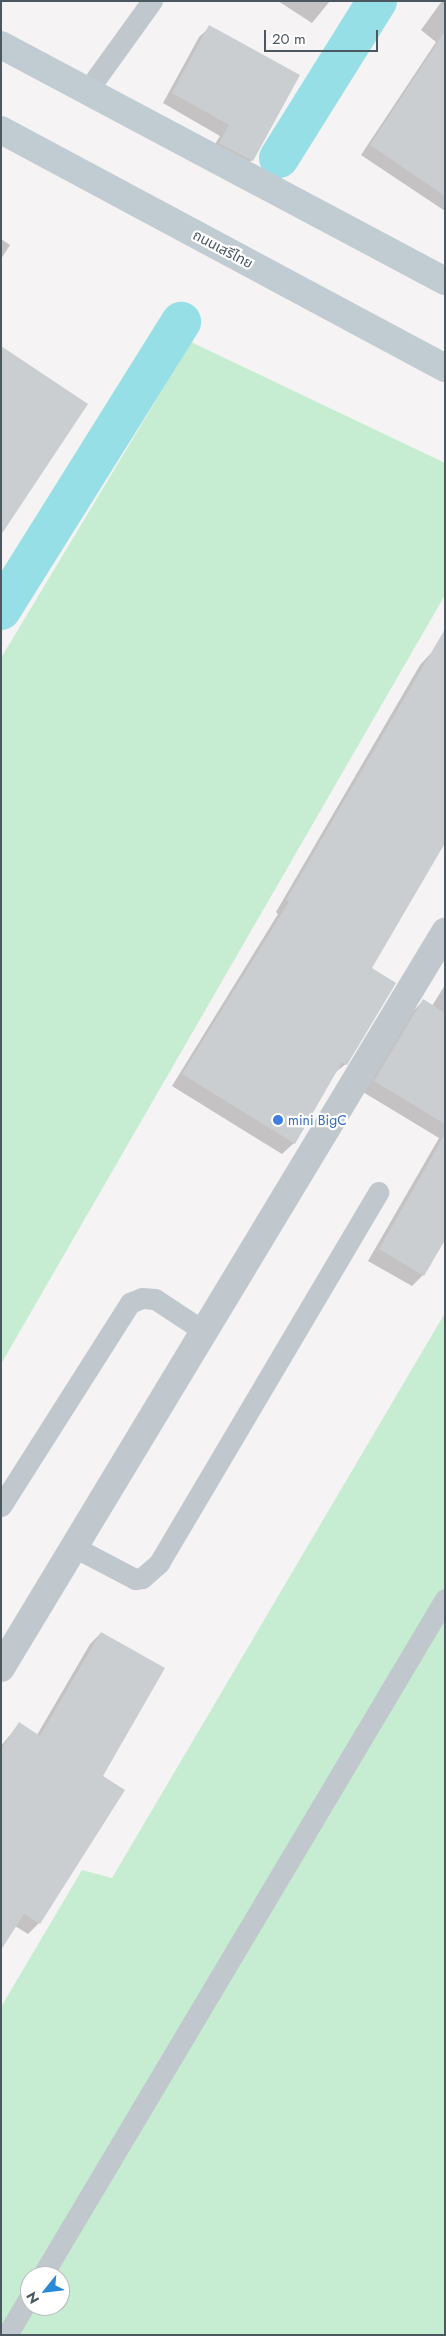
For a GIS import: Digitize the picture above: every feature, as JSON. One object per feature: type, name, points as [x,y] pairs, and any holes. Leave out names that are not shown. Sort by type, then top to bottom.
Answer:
[{"type":"main road","points":[[1,44],[445,281]]},
{"type":"main road","name":"ถนนเสรีไทย","points":[[1,130],[445,368]]},
{"type":"street","points":[[1,1668],[445,932]]},
{"type":"lane","points":[[87,91],[152,1]]},
{"type":"lane","points":[[74,1548],[135,1579],[149,1573],[159,1564],[378,1192]]},
{"type":"lane","points":[[1,1506],[130,1303],[142,1298],[156,1298],[205,1332]]},
{"type":"lane","points":[[48,2266],[445,1598]]},
{"type":"lane","points":[[7,2335],[20,2313]]},
{"type":"green space","points":[[191,342],[445,463],[445,595],[1,1364],[1,658]]},
{"type":"green space","points":[[445,1313],[445,2335],[1,2335],[1,2007],[82,1870],[112,1878]]},
{"type":"building","points":[[209,25],[300,75],[253,161],[219,143],[229,125],[172,93]]},
{"type":"building","points":[[445,31],[445,196],[370,145]]},
{"type":"building","points":[[1,346],[88,404],[1,535]]},
{"type":"building","points":[[445,629],[445,843],[372,968],[396,983],[347,1065],[342,1062],[295,1144],[182,1074],[289,902],[286,900]]},
{"type":"building","points":[[423,999],[445,1013],[445,1124],[374,1081]]},
{"type":"building","points":[[445,1134],[445,1240],[424,1276],[379,1249]]},
{"type":"building","points":[[101,1632],[165,1668],[103,1776],[125,1790],[40,1924],[24,1914],[1,1950],[1,1750],[19,1722],[40,1736]]},
{"type":"waterway","points":[[279,158],[377,1]]},
{"type":"waterway","points":[[1,610],[181,322]]},
{"type":"place","name":"mini BigC","points":[[278,1120]]}]
